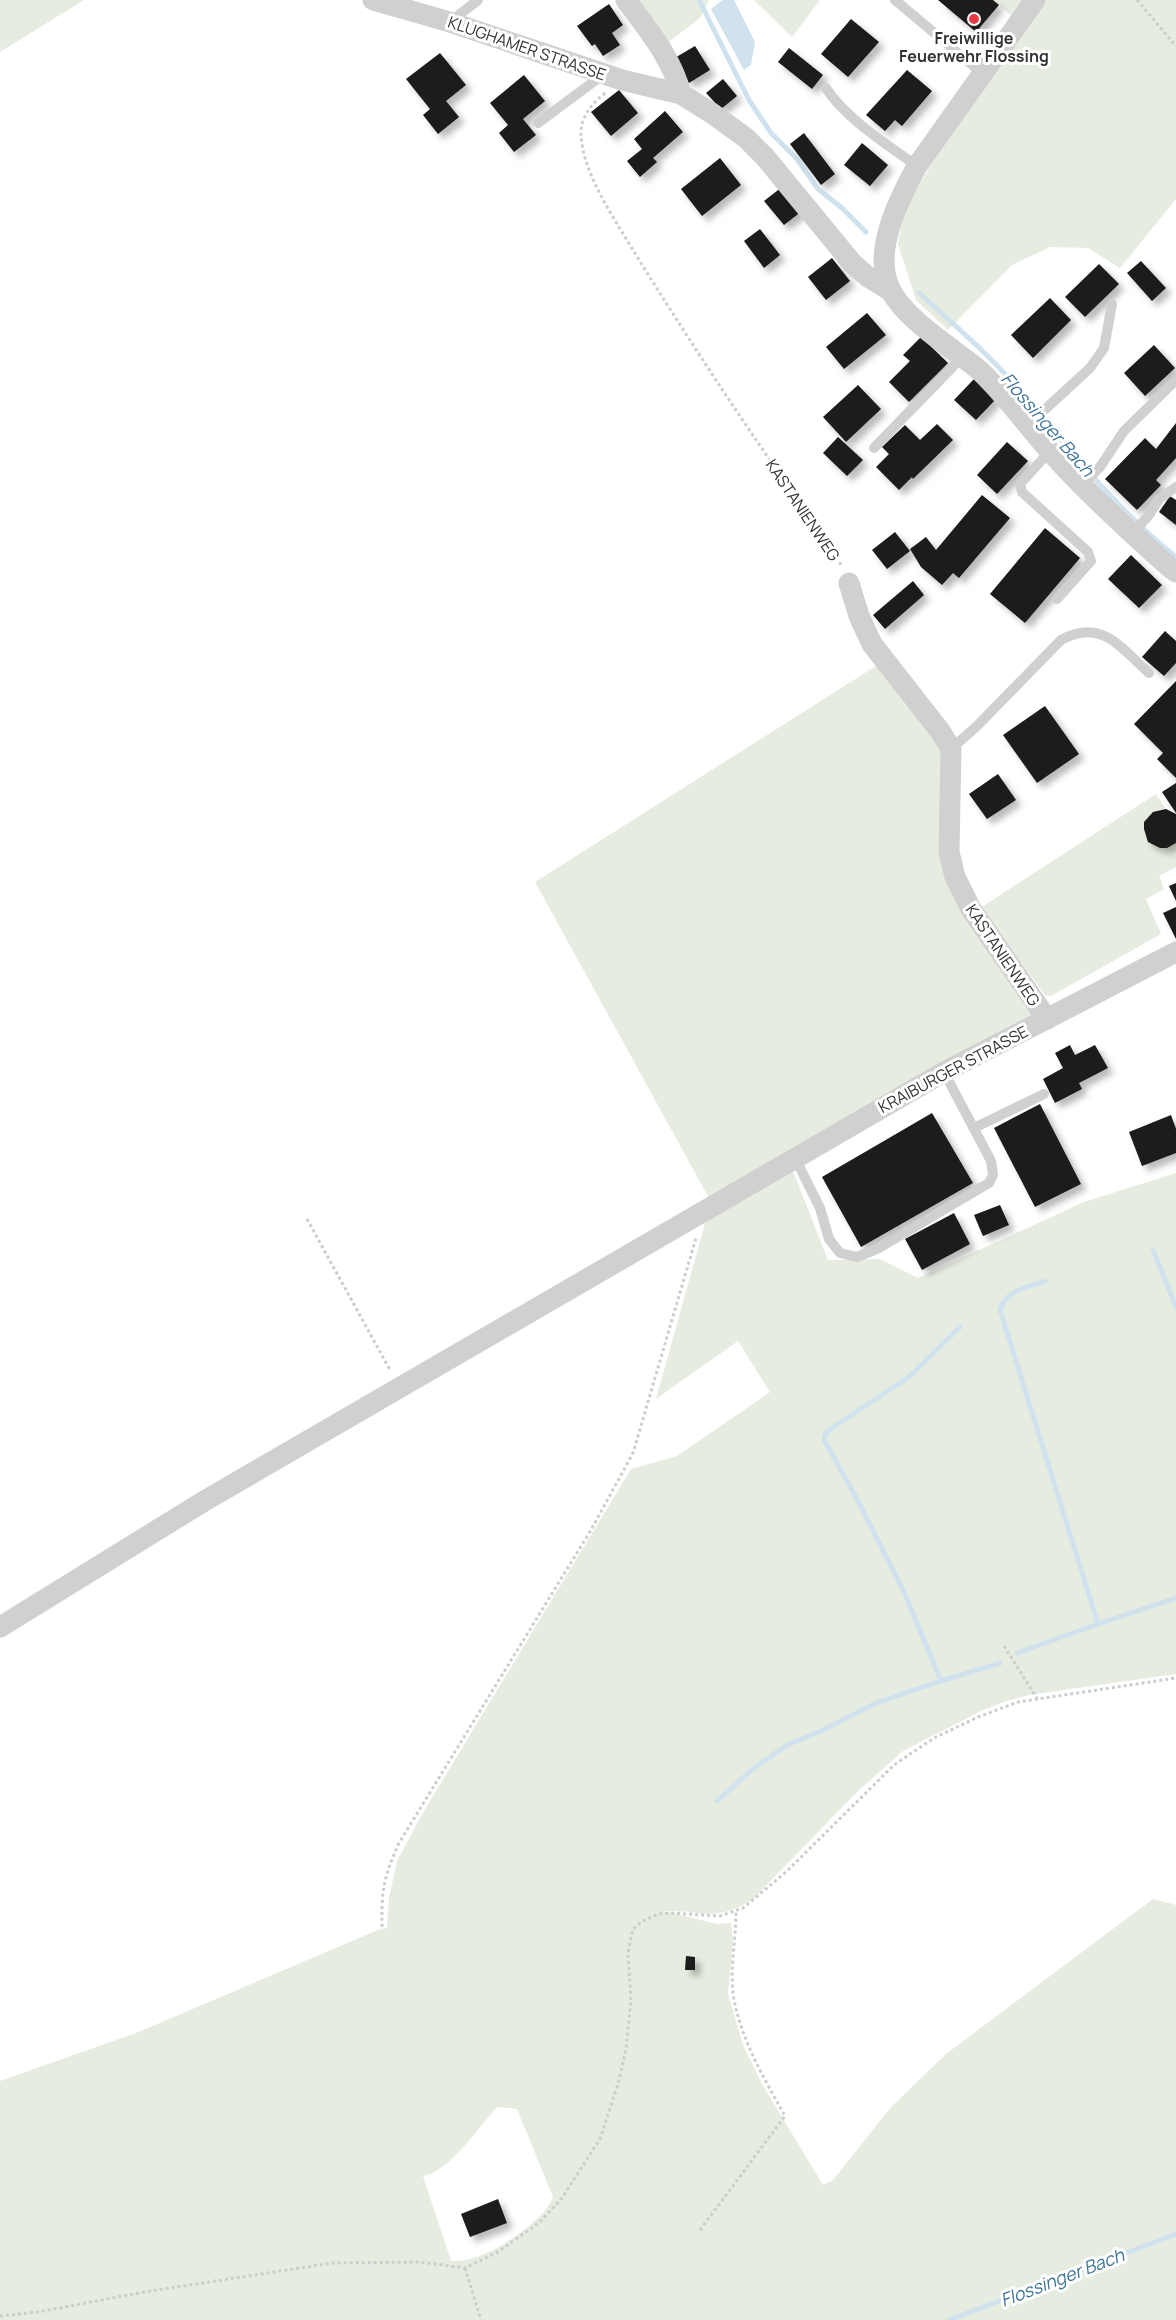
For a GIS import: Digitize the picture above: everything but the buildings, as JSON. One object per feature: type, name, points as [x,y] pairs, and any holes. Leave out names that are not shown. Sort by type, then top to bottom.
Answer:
[{"type":"street","name":"KLUGHAMER STRASSE","points":[[373,0],[450,22],[613,77],[681,94],[746,138],[765,157],[854,264],[867,277],[891,291]]},
{"type":"street","points":[[626,0],[664,52],[681,94]]},
{"type":"street","points":[[1035,0],[917,166],[896,206],[888,234],[886,268],[891,291],[908,312],[1003,394],[1030,423],[1050,451],[1176,572]]},
{"type":"street","points":[[849,583],[859,616],[872,644],[940,731],[951,749]]},
{"type":"street","name":"KASTANIENWEG","points":[[951,749],[948,826],[952,868],[971,909],[1047,1019]]},
{"type":"street","name":"KRAIBURGER STRASSE","points":[[0,1626],[206,1500],[944,1072],[1176,952]]},
{"type":"lane","points":[[450,22],[478,0]]},
{"type":"lane","points":[[895,0],[983,74]]},
{"type":"lane","points":[[538,123],[613,77]]},
{"type":"lane","points":[[826,88],[832,98],[878,138],[917,166]]},
{"type":"lane","points":[[1030,423],[1090,368],[1104,348],[1112,304]]},
{"type":"lane","points":[[874,448],[962,357]]},
{"type":"lane","points":[[1083,483],[1100,467],[1124,431],[1176,380]]},
{"type":"lane","points":[[1050,451],[1020,484],[1022,492],[1088,552],[1091,561],[1058,599]]},
{"type":"lane","points":[[1134,531],[1149,515],[1159,499],[1176,487]]},
{"type":"lane","points":[[951,749],[977,726],[1061,640],[1072,634],[1084,631],[1098,632],[1110,638],[1149,673]]},
{"type":"lane","points":[[795,1158],[820,1208],[829,1239],[840,1253],[857,1257],[879,1248],[989,1184],[993,1175],[991,1161],[944,1072]]},
{"type":"lane","points":[[974,1128],[1044,1094]]},
{"type":"path","points":[[1137,0],[1176,46]]},
{"type":"path","name":"KASTANIENWEG","points":[[613,77],[593,102],[584,118],[581,133],[585,156],[598,188],[662,297],[764,452],[820,531],[849,583]]},
{"type":"path","points":[[382,1927],[381,1898],[386,1873],[399,1843],[591,1530],[633,1453],[698,1232],[699,1214]]},
{"type":"path","points":[[307,1219],[400,1388]]},
{"type":"path","points":[[1004,1646],[1038,1700]]},
{"type":"path","points":[[0,2316],[38,2312],[144,2292],[332,2263],[420,2262],[465,2268],[512,2243],[540,2222],[562,2198],[600,2139],[618,2084],[626,2049],[631,2001],[628,1952],[633,1929],[658,1914],[720,1916],[736,1911],[752,1902],[786,1872],[872,1785],[911,1752],[988,1713],[1018,1702],[1176,1678]]},
{"type":"path","points":[[700,2230],[786,2116],[751,2048],[734,2000],[732,1980],[736,1911]]},
{"type":"path","points":[[465,2268],[481,2320]]},
{"type":"shaded area","points":[[0,0],[84,0],[0,52]]},
{"type":"shaded area","points":[[636,0],[709,0],[700,18],[666,44]]},
{"type":"shaded area","points":[[754,0],[820,0],[792,37]]},
{"type":"shaded area","points":[[993,0],[1024,0],[1013,17]]},
{"type":"shaded area","points":[[1045,0],[1176,0],[1176,199],[1120,268],[1088,248],[1050,247],[1012,265],[948,330],[916,300],[898,244],[904,210],[936,157]]},
{"type":"shaded area","points":[[879,664],[945,747],[946,863],[1038,1012],[709,1198],[535,882]]},
{"type":"shaded area","points":[[1156,794],[1166,809],[1176,814],[1176,867],[1159,876],[1164,889],[1146,899],[1161,934],[1051,996],[1045,995],[980,908]]},
{"type":"shaded area","points":[[793,1171],[828,1260],[880,1259],[918,1278],[1084,1202],[1176,1173],[1176,1674],[1029,1695],[983,1710],[903,1751],[857,1792],[753,1899],[729,1911],[719,1913],[664,1911],[717,1924],[731,1923],[733,1942],[728,1993],[743,2045],[762,2084],[823,2185],[833,2180],[891,2107],[946,2054],[1153,1899],[1176,1905],[1176,2320],[0,2320],[0,2081],[136,2033],[387,1928],[389,1898],[397,1861],[425,1809],[631,1469],[677,1456],[770,1392],[738,1341],[656,1399],[706,1220]],"holes":[[[497,2107],[517,2109],[553,2197],[541,2215],[520,2234],[474,2258],[451,2261],[423,2176],[433,2173],[453,2158]]]},
{"type":"water","points":[[723,0],[734,0],[755,42],[751,65],[744,70],[711,9]]},
{"type":"waterway","points":[[699,0],[749,100],[771,133],[797,159],[818,189],[842,208],[866,232]]},
{"type":"waterway","name":"Flossinger Bach","points":[[919,293],[995,363],[1107,492],[1152,537],[1176,557]]},
{"type":"waterway","points":[[1153,1250],[1176,1307]]},
{"type":"waterway","points":[[1017,1653],[1098,1624],[1000,1310],[1012,1294],[1045,1281]]},
{"type":"waterway","points":[[717,1801],[754,1768],[787,1745],[821,1731],[876,1703],[941,1681],[904,1592],[824,1440],[826,1432],[909,1377],[960,1327]]},
{"type":"waterway","points":[[1098,1624],[1176,1598]]},
{"type":"waterway","points":[[941,1681],[1000,1663]]},
{"type":"waterway","name":"Flossinger Bach","points":[[949,2320],[1176,2234]]},
{"type":"place","name":"Freiwillige Feuerwehr Flossing","points":[[974,19]]}]
